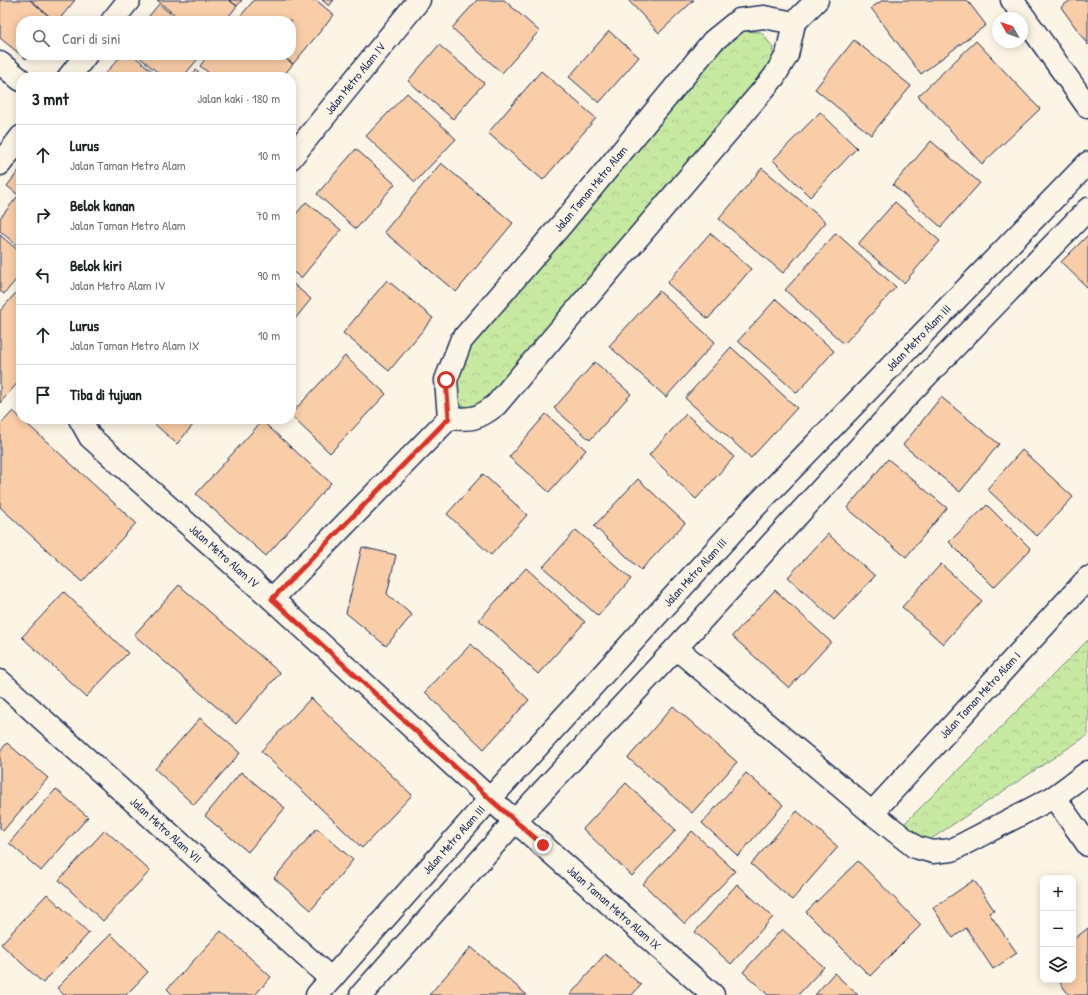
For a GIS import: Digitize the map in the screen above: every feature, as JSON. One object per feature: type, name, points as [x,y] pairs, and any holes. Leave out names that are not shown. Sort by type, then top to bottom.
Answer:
[{"type":"street","points":[[116,16],[129,0]]},
{"type":"street","name":"Jalan Metro Alam IV","points":[[296,152],[419,0]]},
{"type":"street","points":[[272,599],[449,418],[468,420],[483,415],[496,405],[774,77],[787,55],[794,22],[817,0]]},
{"type":"street","points":[[1012,0],[1088,107]]},
{"type":"street","name":"Jalan Taman Metro Alam","points":[[449,418],[446,380],[461,341],[562,224],[713,42],[740,20],[764,17],[794,22]]},
{"type":"street","points":[[73,72],[82,60]]},
{"type":"street","points":[[0,63],[16,76]]},
{"type":"street","points":[[0,164],[16,143]]},
{"type":"street","name":"Jalan Metro Alam III","points":[[324,987],[490,799],[752,510],[1088,163]]},
{"type":"street","points":[[361,995],[515,820],[676,648],[904,399],[1088,209]]},
{"type":"street","name":"Jalan Metro Alam IV","points":[[83,424],[90,437],[272,599],[490,799],[515,820]]},
{"type":"street","name":"Jalan Taman Metro Alam I","points":[[872,813],[1088,578]]},
{"type":"street","points":[[676,648],[872,813],[916,847],[934,852],[952,850],[1054,797],[1088,772]]},
{"type":"street","name":"Jalan Metro Alam VII","points":[[0,681],[324,987]]},
{"type":"street","points":[[1054,797],[1088,845]]},
{"type":"street","name":"Jalan Taman Metro Alam IX","points":[[515,820],[713,995]]},
{"type":"green space","points":[[742,31],[761,32],[772,46],[775,62],[495,396],[471,408],[454,403],[451,378],[462,353],[725,36]]},
{"type":"green space","points":[[1088,640],[1088,735],[928,841],[903,825]]},
{"type":"building","points":[[0,0],[30,0],[49,16],[16,16],[16,51],[0,38]]},
{"type":"building","points":[[30,0],[75,0],[62,16],[49,16]]},
{"type":"building","points":[[157,0],[229,0],[237,6],[229,16],[176,16]]},
{"type":"building","points":[[229,0],[242,0],[237,6]]},
{"type":"building","points":[[254,0],[316,0],[334,15],[293,64],[288,60],[296,60],[296,16],[241,16]]},
{"type":"building","points":[[322,0],[334,0],[329,6]]},
{"type":"building","points":[[477,0],[504,0],[539,31],[502,73],[452,28]]},
{"type":"building","points":[[628,0],[694,0],[659,33]]},
{"type":"building","points":[[883,0],[967,0],[986,25],[921,74],[871,8]]},
{"type":"building","points":[[1071,0],[1088,0],[1088,45],[1061,7]]},
{"type":"building","points":[[159,4],[173,16],[149,16]]},
{"type":"building","points":[[609,31],[639,57],[599,103],[569,77]]},
{"type":"building","points":[[854,40],[911,86],[871,135],[815,89]]},
{"type":"building","points":[[976,41],[1040,109],[982,164],[918,96]]},
{"type":"building","points":[[439,45],[484,83],[453,119],[408,81]]},
{"type":"building","points":[[117,60],[139,60],[153,72],[107,72]]},
{"type":"building","points":[[143,60],[197,60],[187,72],[157,72]]},
{"type":"building","points":[[204,60],[288,60],[293,64],[286,72],[208,72],[200,66]]},
{"type":"building","points":[[541,71],[596,118],[543,180],[488,133]]},
{"type":"building","points":[[407,93],[456,139],[415,182],[366,136]]},
{"type":"building","points":[[820,112],[857,148],[810,197],[773,160]]},
{"type":"building","points":[[931,141],[980,183],[941,227],[893,185]]},
{"type":"building","points":[[356,149],[395,184],[356,229],[317,194]]},
{"type":"building","points":[[441,163],[513,223],[456,292],[384,232]]},
{"type":"building","points":[[762,168],[826,222],[783,273],[719,219]]},
{"type":"building","points":[[16,174],[16,193],[7,186]]},
{"type":"building","points":[[16,198],[16,245],[0,231],[0,218]]},
{"type":"building","points":[[306,202],[341,230],[301,278],[296,274],[296,214]]},
{"type":"building","points":[[895,202],[940,241],[904,283],[858,244]]},
{"type":"building","points":[[710,233],[751,269],[708,319],[667,283]]},
{"type":"building","points":[[836,233],[896,287],[844,344],[785,290]]},
{"type":"building","points":[[0,235],[16,249],[16,280],[4,294],[0,291]]},
{"type":"building","points":[[1088,235],[1088,288],[1061,262]]},
{"type":"building","points":[[387,280],[433,318],[389,371],[343,333]]},
{"type":"building","points":[[296,286],[311,299],[296,318]]},
{"type":"building","points":[[659,291],[715,342],[666,397],[609,346]]},
{"type":"building","points":[[16,293],[16,385],[0,403],[0,311]]},
{"type":"building","points":[[776,299],[834,351],[797,393],[738,341]]},
{"type":"building","points":[[731,347],[797,408],[751,458],[685,398]]},
{"type":"building","points":[[345,356],[386,394],[330,453],[296,421],[296,409]]},
{"type":"building","points":[[595,362],[631,394],[590,440],[554,408]]},
{"type":"building","points":[[941,397],[999,444],[960,492],[903,445]]},
{"type":"building","points":[[13,411],[16,414],[16,424],[27,424],[136,523],[82,582],[0,507],[0,425]]},
{"type":"building","points":[[546,414],[586,450],[549,492],[509,457]]},
{"type":"building","points":[[686,414],[734,457],[696,499],[649,455]]},
{"type":"building","points":[[155,424],[194,424],[177,444]]},
{"type":"building","points":[[259,424],[265,424],[331,483],[266,556],[196,494]]},
{"type":"building","points":[[1022,450],[1073,497],[1037,536],[987,489]]},
{"type":"building","points":[[888,459],[947,508],[906,557],[847,508]]},
{"type":"building","points":[[483,474],[527,515],[491,555],[447,514]]},
{"type":"building","points":[[638,479],[685,523],[641,570],[594,526]]},
{"type":"building","points":[[987,505],[1031,549],[994,587],[949,542]]},
{"type":"building","points":[[576,530],[631,579],[598,616],[543,567]]},
{"type":"building","points":[[828,534],[875,576],[834,620],[788,577]]},
{"type":"building","points":[[362,547],[396,555],[387,594],[412,615],[386,646],[346,613]]},
{"type":"building","points":[[941,564],[982,601],[943,644],[902,607]]},
{"type":"building","points":[[526,568],[585,622],[538,674],[479,620]]},
{"type":"building","points":[[179,585],[280,673],[236,724],[134,635]]},
{"type":"building","points":[[775,590],[831,642],[789,688],[732,636]]},
{"type":"building","points":[[64,592],[128,653],[86,697],[22,637]]},
{"type":"building","points":[[471,644],[529,700],[484,749],[425,692]]},
{"type":"building","points":[[311,698],[412,795],[362,848],[261,751]]},
{"type":"building","points":[[673,706],[737,762],[692,813],[628,758]]},
{"type":"building","points":[[200,718],[240,753],[194,805],[155,769]]},
{"type":"building","points":[[7,743],[48,778],[3,831],[0,828],[0,751]]},
{"type":"building","points":[[241,772],[285,808],[248,852],[205,816]]},
{"type":"building","points":[[746,773],[783,805],[738,856],[702,823]]},
{"type":"building","points":[[626,783],[676,830],[632,876],[583,829]]},
{"type":"building","points":[[56,789],[88,817],[41,871],[9,843]]},
{"type":"building","points":[[797,811],[838,847],[792,900],[751,864]]},
{"type":"building","points":[[317,828],[353,860],[311,910],[274,878]]},
{"type":"building","points":[[105,830],[150,871],[103,921],[59,880]]},
{"type":"building","points":[[692,831],[735,871],[685,924],[643,884]]},
{"type":"building","points":[[858,861],[921,925],[870,976],[806,912]]},
{"type":"building","points":[[974,880],[994,910],[989,913],[1017,953],[993,969],[966,928],[953,938],[933,908]]},
{"type":"building","points":[[737,884],[773,917],[731,964],[695,932]]},
{"type":"building","points":[[47,894],[89,933],[43,983],[1,944]]},
{"type":"building","points":[[1088,928],[1088,995],[1069,995],[1060,983],[1076,983],[1076,938]]},
{"type":"building","points":[[782,929],[824,967],[798,995],[768,995],[743,972]]},
{"type":"building","points":[[221,931],[271,977],[255,995],[173,995],[167,989]]},
{"type":"building","points":[[111,934],[148,972],[126,995],[64,995],[57,988]]},
{"type":"building","points":[[471,947],[527,995],[429,995]]},
{"type":"building","points":[[605,954],[641,985],[632,995],[570,995]]},
{"type":"building","points":[[834,973],[858,995],[815,995]]},
{"type":"route","points":[[446,380],[449,418],[272,599],[490,799],[543,845]]}]
